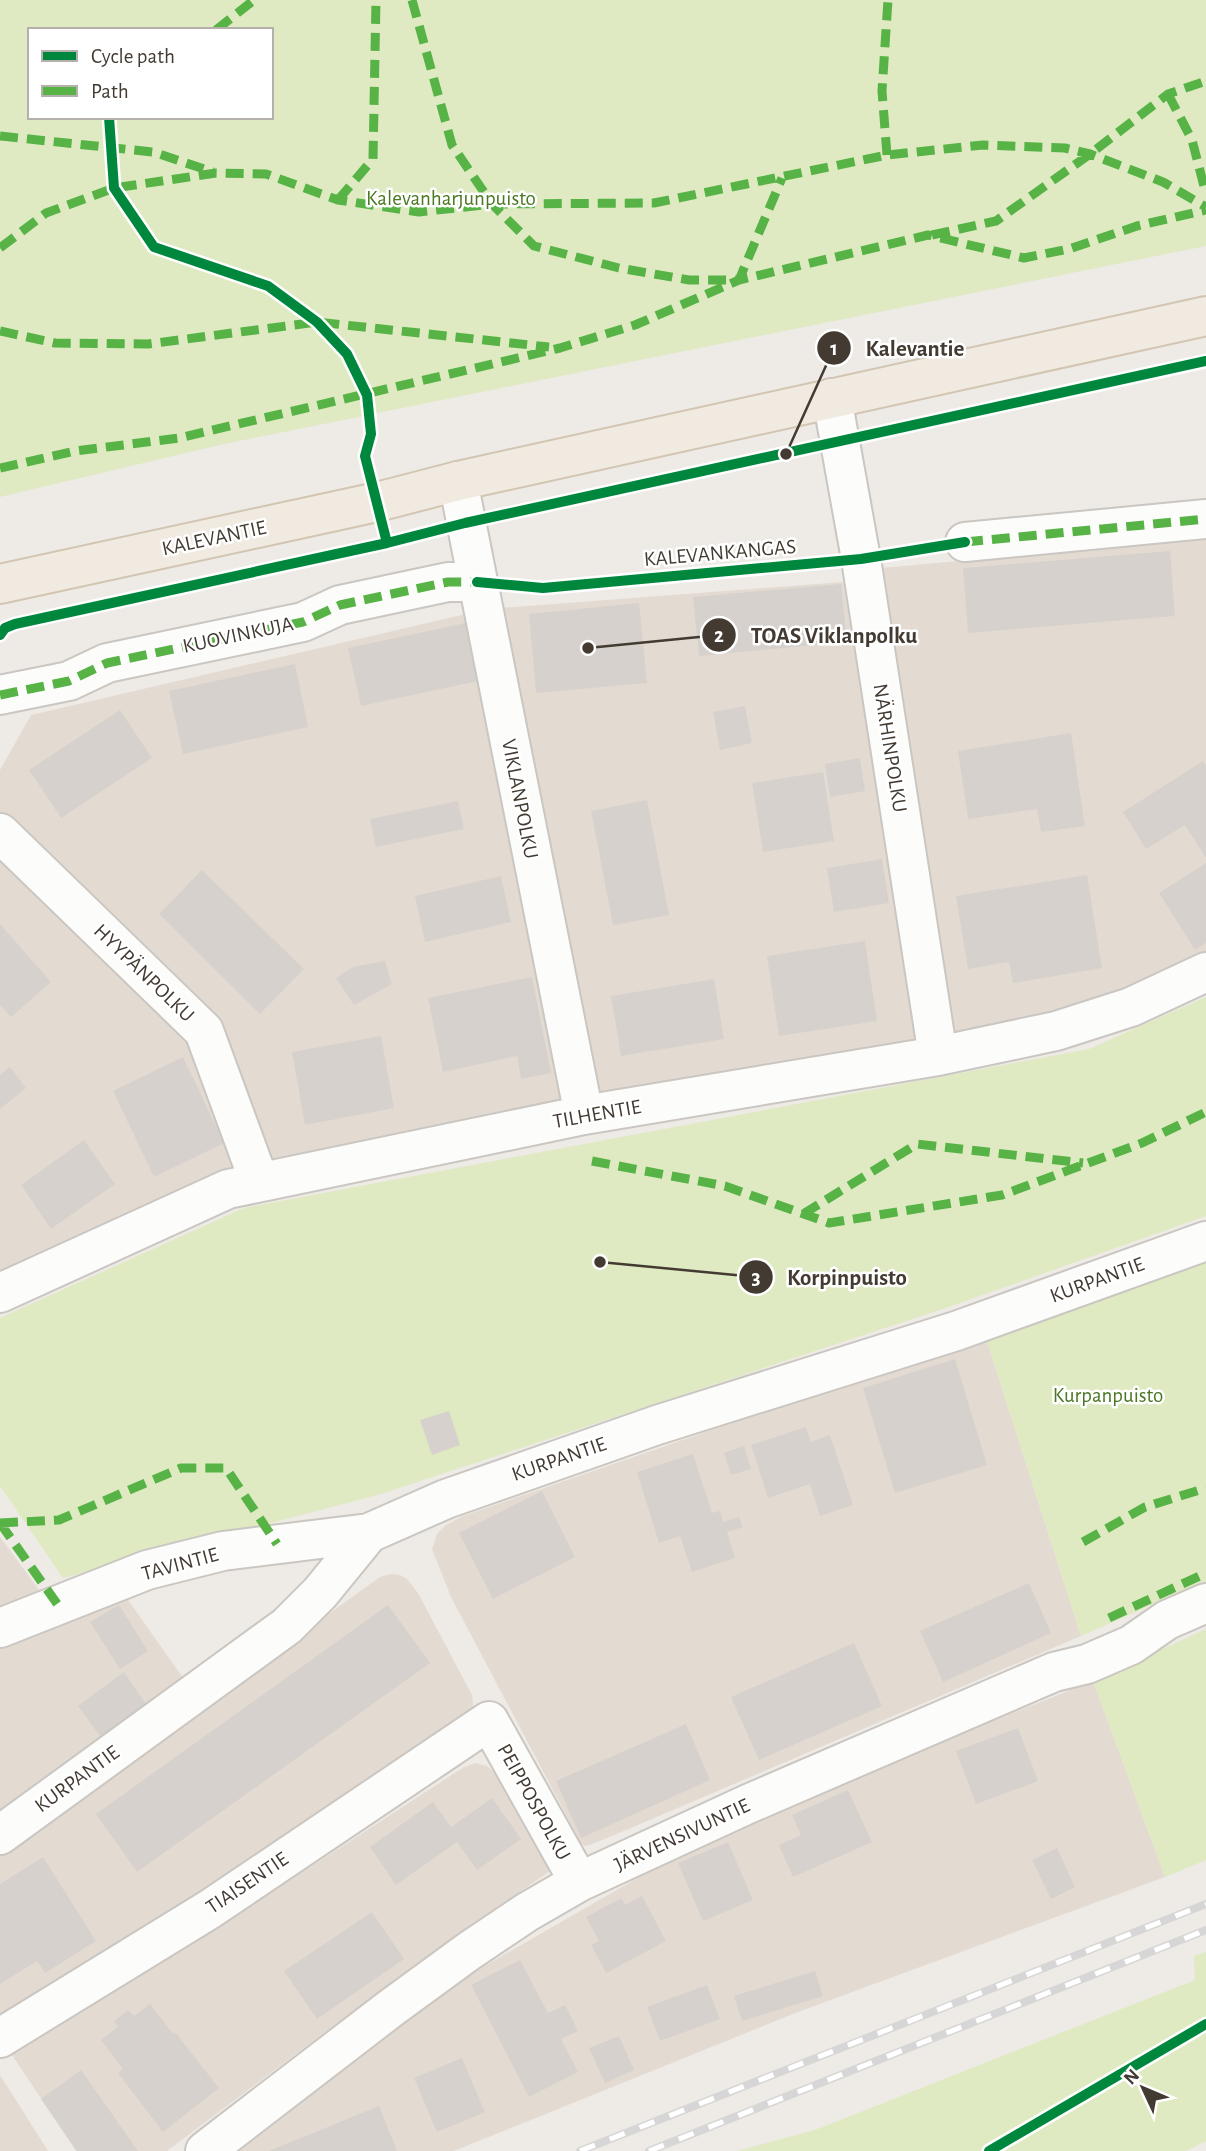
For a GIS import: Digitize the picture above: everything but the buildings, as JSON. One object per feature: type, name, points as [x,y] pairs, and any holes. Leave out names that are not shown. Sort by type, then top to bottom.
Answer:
[{"type":"main road","name":"KALEVANTIE","points":[[0,584],[352,508],[458,481],[1206,316]]},
{"type":"street","name":"NÄRHINPOLKU","points":[[832,398],[863,573],[938,1056]]},
{"type":"street","name":"VIKLANPOLKU","points":[[458,481],[584,1115]]},
{"type":"street","points":[[965,542],[1206,519]]},
{"type":"street","name":"KUOVINKUJA","points":[[0,695],[69,681],[107,663],[303,622],[340,605],[447,582],[477,582]]},
{"type":"street","name":"HYYPÄNPOLKU","points":[[0,833],[204,1031],[259,1181]]},
{"type":"street","name":"TILHENTIE","points":[[0,1293],[228,1189],[584,1115],[938,1056],[1056,1031],[1131,1007],[1206,972]]},
{"type":"street","name":"KURPANTIE","points":[[0,1835],[287,1626],[320,1593],[369,1533],[458,1494],[657,1425],[956,1331],[1206,1241]]},
{"type":"street","name":"TAVINTIE","points":[[0,1628],[147,1570],[223,1551],[369,1533]]},
{"type":"street","name":"JÄRVENSIVUNTIE","points":[[205,2151],[469,1951],[527,1912],[579,1882],[748,1804],[1028,1683],[1102,1658],[1131,1645],[1167,1620],[1206,1603]]},
{"type":"street","name":"PEIPPOSPOLKU","points":[[489,1721],[579,1882]]},
{"type":"street","name":"TIAISENTIE","points":[[0,2038],[210,1909],[489,1721]]},
{"type":"shaded area","points":[[1206,539],[1206,959],[1111,1000],[948,1041],[881,568]]},
{"type":"shaded area","points":[[843,582],[918,1041],[597,1096],[501,608]]},
{"type":"shaded area","points":[[466,614],[566,1100],[286,1166],[268,1160],[214,1025],[0,823],[0,770],[31,715]]},
{"type":"shaded area","points":[[0,846],[194,1035],[234,1165],[221,1174],[0,1282]]},
{"type":"shaded area","points":[[985,1335],[1081,1636],[619,1833],[590,1845],[581,1843],[451,1597],[432,1549],[437,1534],[446,1525],[463,1516]]},
{"type":"shaded area","points":[[0,1537],[42,1594],[0,1610]]},
{"type":"shaded area","points":[[390,1574],[407,1579],[418,1593],[472,1695],[473,1706],[457,1721],[2,2022],[0,1850],[380,1577]]},
{"type":"shaded area","points":[[126,1597],[188,1685],[0,1819],[0,1647]]},
{"type":"shaded area","points":[[1093,1681],[1165,1877],[798,2012],[454,2151],[238,2151],[467,1976],[676,1856],[881,1766]]},
{"type":"shaded area","points":[[476,1763],[487,1766],[494,1772],[550,1871],[414,1965],[167,2151],[76,2151],[10,2052],[45,2026],[252,1905],[464,1767]]},
{"type":"shaded area","points":[[0,2075],[48,2151],[0,2151]]},
{"type":"green space","name":"Kalevanharjunpuisto","points":[[0,0],[1206,0],[1206,246],[224,444],[0,497]]},
{"type":"green space","points":[[1206,997],[1206,1216],[946,1308],[381,1494],[63,1578],[0,1486],[0,1318],[244,1208],[1089,1049]]},
{"type":"green space","name":"Kurpanpuisto","points":[[1206,1254],[1206,1581],[1081,1636],[985,1335]]},
{"type":"green space","points":[[1206,1629],[1206,1860],[1165,1877],[1093,1681]]},
{"type":"green space","points":[[1206,1952],[1206,2141],[1186,2151],[737,2151],[815,2130],[1195,1980],[1194,1956]]},
{"type":"railway","points":[[580,2151],[1206,1904]]},
{"type":"railway","points":[[649,2151],[1206,1930]]},
{"type":"marked path","points":[[219,28],[254,0]]},
{"type":"marked path","points":[[338,200],[373,159],[376,0]]},
{"type":"marked path","points":[[412,0],[452,145],[492,204],[534,246],[619,268],[689,280],[739,280],[782,178]]},
{"type":"marked path","points":[[887,155],[882,91],[888,0]]},
{"type":"marked path","points":[[932,235],[996,221],[1168,94],[1206,81]]},
{"type":"marked path","points":[[1168,94],[1192,140],[1206,194]]},
{"type":"marked path","points":[[0,136],[153,152],[213,172]]},
{"type":"marked path","points":[[0,248],[46,213],[114,188],[216,173],[266,174],[338,200],[419,212],[492,204],[654,203],[887,155],[983,145],[1065,148],[1090,154],[1163,182],[1206,207]]},
{"type":"marked path","points":[[0,468],[75,451],[179,438],[560,348],[635,325],[739,280],[928,235],[1024,258],[1069,249],[1137,226],[1206,210]]},
{"type":"marked path","points":[[0,331],[55,343],[148,344],[317,322],[549,347]]},
{"type":"marked path","points":[[965,542],[1206,519]]},
{"type":"marked path","points":[[0,695],[69,681],[107,663],[303,622],[340,605],[448,582],[477,582]]},
{"type":"marked path","points":[[592,1161],[725,1186],[829,1223],[1002,1195],[1142,1143],[1206,1112]]},
{"type":"marked path","points":[[803,1214],[917,1144],[1083,1163]]},
{"type":"marked path","points":[[0,1523],[59,1520],[181,1468],[226,1468],[277,1544]]},
{"type":"marked path","points":[[1083,1542],[1145,1507],[1206,1488]]},
{"type":"marked path","points":[[0,1523],[58,1605]]},
{"type":"marked path","points":[[1109,1618],[1206,1573]]},
{"type":"cycle path","points":[[109,119],[114,188],[154,247],[268,286],[317,322],[347,354],[367,395],[371,434],[365,456],[387,543]]},
{"type":"cycle path","points":[[0,635],[5,628],[15,624],[1206,361]]},
{"type":"cycle path","name":"KALEVANKANGAS","points":[[477,582],[543,588],[861,559],[965,542]]},
{"type":"cycle path","points":[[989,2151],[1206,2024]]},
{"type":"place","name":"Kalevantie","points":[[786,454]]},
{"type":"place","name":"TOAS Viklanpolku","points":[[588,648]]},
{"type":"place","name":"Korpinpuisto","points":[[600,1262]]}]
